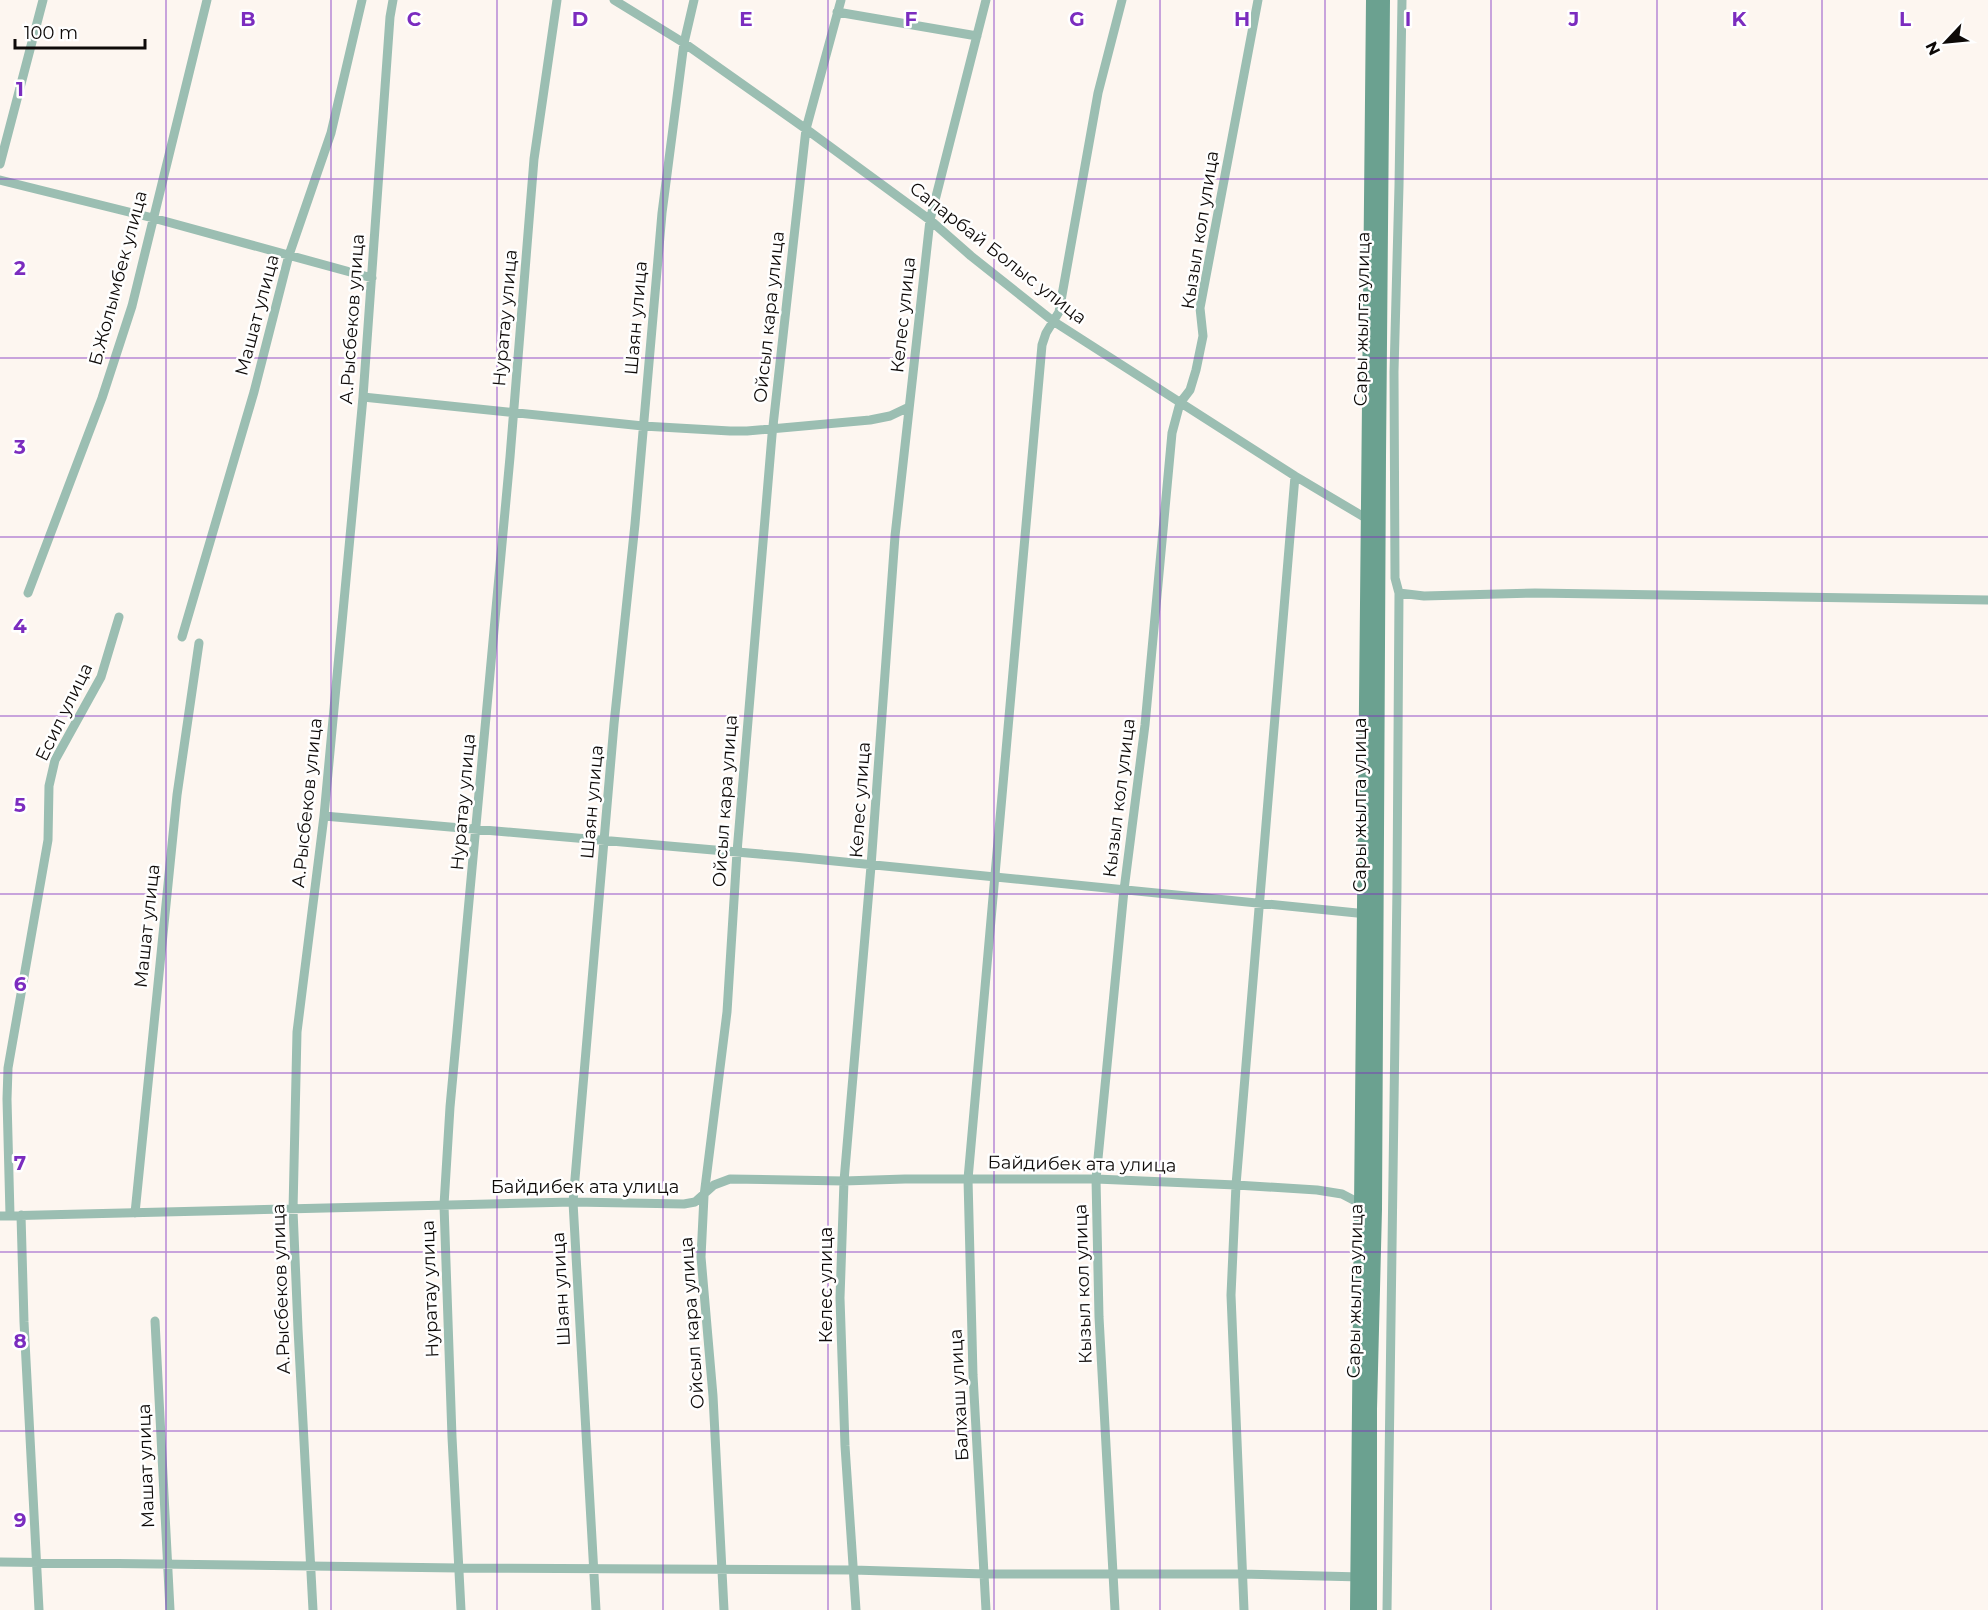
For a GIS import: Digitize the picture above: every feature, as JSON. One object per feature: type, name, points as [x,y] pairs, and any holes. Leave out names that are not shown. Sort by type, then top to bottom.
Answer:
[{"type":"main road","name":"Сары жылга улица","points":[[1371,914],[1368,430],[1373,0]]},
{"type":"main road","name":"Сары жылга улица","points":[[1370,1610],[1364,1577],[1383,0]]},
{"type":"main road","name":"Сары жылга улица","points":[[1357,1610],[1364,1577]]},
{"type":"street","points":[[0,164],[43,0]]},
{"type":"street","name":"Б.Жолымбек улица","points":[[28,593],[105,387],[132,306],[207,0]]},
{"type":"street","name":"Машат улица","points":[[182,637],[254,392],[289,255],[331,133],[362,0]]},
{"type":"street","name":"А.Рысбеков улица","points":[[313,1610],[293,1210],[297,1032],[324,816],[363,397],[393,0]]},
{"type":"street","name":"Нуратау улица","points":[[461,1610],[444,1205],[450,1107],[514,413],[534,159],[557,0]]},
{"type":"street","name":"Сапарбай Болыс улица","points":[[614,0],[684,43],[806,129],[930,220],[971,256],[1053,321],[1295,476],[1369,520]]},
{"type":"street","name":"Шаян улица","points":[[596,1610],[573,1202],[614,724],[644,426],[662,213],[684,43],[694,0]]},
{"type":"street","name":"Ойсыл кара улица","points":[[724,1610],[713,1396],[702,1257],[704,1196],[726,1012],[737,852],[773,429],[806,129],[841,0]]},
{"type":"street","name":"Келес улица","points":[[855,1610],[845,1446],[840,1298],[844,1181],[871,866],[895,536],[930,220],[986,0]]},
{"type":"street","name":"Балхаш улица","points":[[986,1610],[974,1375],[968,1179],[1042,345],[1059,312],[1098,93],[1122,0]]},
{"type":"street","name":"Кызыл кол улица","points":[[1115,1610],[1099,1317],[1096,1179],[1124,890],[1144,726],[1172,433],[1180,403],[1190,390],[1203,336],[1200,308],[1258,0]]},
{"type":"street","points":[[1387,1610],[1399,593],[1395,578],[1394,372],[1401,0]]},
{"type":"street","points":[[837,12],[977,36]]},
{"type":"street","points":[[0,180],[153,218],[372,278]]},
{"type":"street","points":[[363,397],[644,426],[747,431],[870,420],[890,416],[909,406]]},
{"type":"street","points":[[1244,1610],[1231,1295],[1236,1185],[1295,476]]},
{"type":"street","points":[[1399,593],[1424,596],[1535,593],[1988,600]]},
{"type":"street","name":"Есил улица","points":[[5,1216],[8,1068],[48,840],[49,786],[55,760],[101,677],[119,617]]},
{"type":"street","name":"Машат улица","points":[[135,1213],[177,795],[199,642]]},
{"type":"street","points":[[324,816],[737,852],[1371,914]]},
{"type":"street","name":"Байдибек ата улица","points":[[5,1216],[573,1202],[684,1204],[695,1202],[714,1185],[730,1179],[844,1181],[1096,1179],[1236,1185],[1317,1190],[1342,1194],[1369,1207]]},
{"type":"street","points":[[21,1215],[24,1322],[39,1610]]},
{"type":"street","name":"Машат улица","points":[[155,1321],[170,1610]]},
{"type":"street","points":[[0,1562],[1364,1577]]}]
